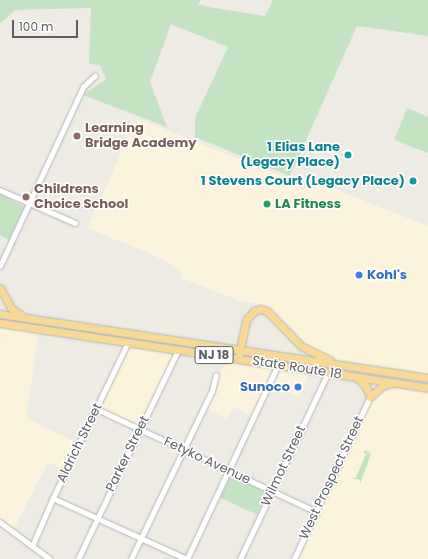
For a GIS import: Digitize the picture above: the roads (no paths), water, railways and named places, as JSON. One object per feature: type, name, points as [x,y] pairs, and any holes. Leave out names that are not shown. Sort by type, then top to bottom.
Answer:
[{"type":"highway","points":[[0,288],[11,308],[24,317]]},
{"type":"highway","points":[[241,360],[238,350],[248,316],[261,309],[268,311],[301,346],[312,354],[343,365]]},
{"type":"highway","name":"State Route 18","points":[[0,314],[428,378]]},
{"type":"highway","name":"State Route 18","points":[[0,323],[428,388]]},
{"type":"highway","points":[[356,377],[364,383],[370,397],[382,386],[392,382]]},
{"type":"street","points":[[0,266],[83,87],[95,76]]},
{"type":"street","points":[[0,190],[74,222]]},
{"type":"street","name":"Aldrich Street","points":[[33,544],[53,498],[128,342]]},
{"type":"street","name":"Parker Street","points":[[78,559],[96,518],[178,350]]},
{"type":"street","points":[[53,498],[187,559],[278,365]]},
{"type":"street","name":"Wilmot Street","points":[[240,559],[328,373]]},
{"type":"street","points":[[131,559],[140,538],[185,450],[216,382],[216,375]]},
{"type":"street","name":"West Prospect Street","points":[[294,559],[370,397]]},
{"type":"street","name":"Fetyko Avenue","points":[[97,409],[316,512]]},
{"type":"street","points":[[0,522],[33,544],[50,559]]},
{"type":"place","name":"Learning Bridge Academy","points":[[77,136]]},
{"type":"place","name":"1 Elias Lane (Legacy Place)","points":[[348,155]]},
{"type":"place","name":"1 Stevens Court (Legacy Place)","points":[[413,181]]},
{"type":"place","name":"Childrens Choice School","points":[[26,197]]},
{"type":"place","name":"LA Fitness","points":[[267,204]]},
{"type":"place","name":"Kohl's","points":[[359,275]]},
{"type":"place","name":"Sunoco","points":[[298,387]]}]
